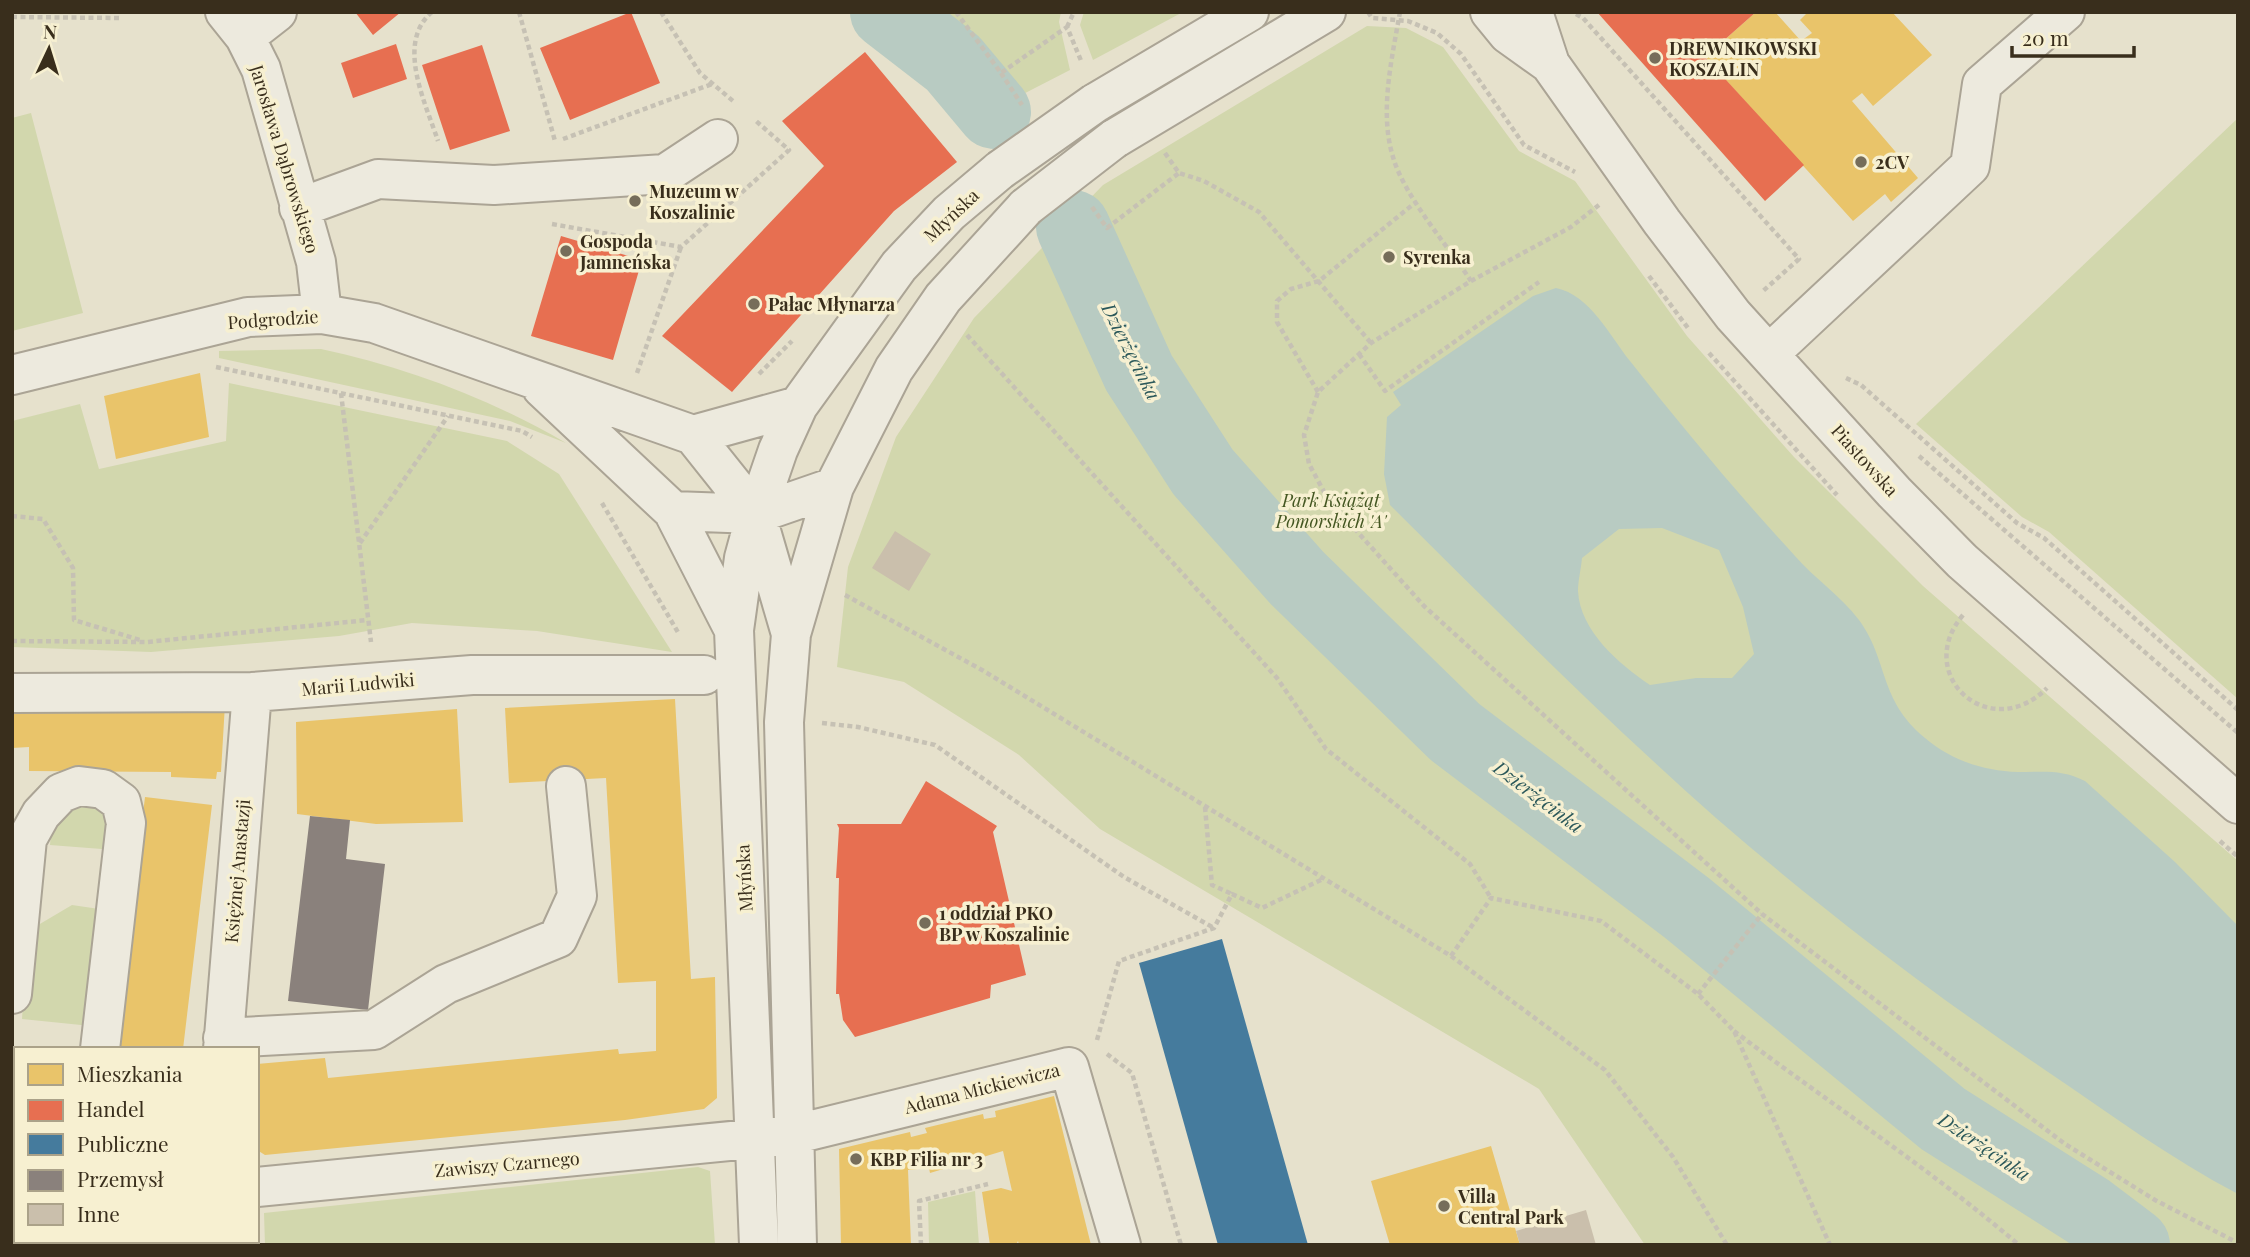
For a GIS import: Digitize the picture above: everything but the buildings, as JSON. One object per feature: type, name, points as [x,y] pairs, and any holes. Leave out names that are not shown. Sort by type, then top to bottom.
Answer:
[{"type":"street","points":[[235,24],[277,12]]},
{"type":"street","name":"Młyńska","points":[[797,1245],[775,1137],[734,630],[744,558],[778,450],[798,406],[899,266],[949,213],[1090,87],[1249,12]]},
{"type":"street","name":"Piastowska","points":[[1490,12],[1507,34],[1550,64]]},
{"type":"street","name":"Piastowska","points":[[1533,12],[1550,64],[1711,288],[1779,344],[1894,492],[1962,561],[2238,804]]},
{"type":"street","points":[[1779,344],[1970,166],[1982,84],[2065,12]]},
{"type":"street","name":"Młyńska","points":[[759,1245],[775,1137],[784,722],[791,634],[834,487],[894,369],[943,298],[1026,207],[1114,139],[1349,13]]},
{"type":"street","name":"Jarosława Dąbrowskiego","points":[[235,24],[261,69],[316,261],[321,314]]},
{"type":"street","points":[[299,208],[378,179],[494,185],[665,174],[718,139]]},
{"type":"street","name":"Podgrodzie","points":[[12,375],[247,317],[321,314],[374,323],[693,435]]},
{"type":"street","name":"Podgrodzie","points":[[531,377],[673,511],[734,630]]},
{"type":"street","points":[[756,514],[693,435],[798,406]]},
{"type":"street","points":[[673,511],[756,514],[834,487]]},
{"type":"street","name":"Młyńska","points":[[756,514],[791,634]]},
{"type":"street","name":"Marii Ludwiki","points":[[12,693],[252,692],[472,675],[704,675]]},
{"type":"street","name":"Księżnej Anastazji","points":[[223,1044],[252,692]]},
{"type":"street","points":[[12,994],[27,839],[41,814],[61,793],[79,786],[103,789],[121,803],[126,823],[100,1047]]},
{"type":"street","points":[[223,1044],[374,1030],[446,984],[558,938],[577,896],[566,786]]},
{"type":"street","name":"Adama Mickiewicza","points":[[775,1137],[1082,1056],[1121,1245]]},
{"type":"street","name":"Zawiszy Czarnego","points":[[259,1187],[775,1137]]},
{"type":"path","points":[[432,12],[425,18],[416,36],[417,78],[441,149]]},
{"type":"path","points":[[519,12],[555,141]]},
{"type":"path","points":[[661,12],[700,73],[738,106]]},
{"type":"path","points":[[956,12],[1022,105]]},
{"type":"path","points":[[1001,73],[1068,27],[1074,12]]},
{"type":"path","points":[[1368,12],[1372,18],[1399,19],[1426,27],[1452,45],[1524,145],[1582,175]]},
{"type":"path","points":[[1401,12],[1386,117],[1393,159],[1416,202],[1471,281]]},
{"type":"path","points":[[1572,12],[1583,18],[1799,259],[1757,297],[1779,344]]},
{"type":"path","points":[[12,17],[120,18]]},
{"type":"path","points":[[1068,27],[1090,87]]},
{"type":"path","points":[[543,146],[713,84]]},
{"type":"path","points":[[639,367],[681,247],[789,150],[748,114]]},
{"type":"path","points":[[1170,160],[1179,173],[1204,181],[1259,212],[1371,343]]},
{"type":"path","points":[[1088,200],[1107,228],[1179,173]]},
{"type":"path","points":[[1318,392],[1277,322],[1276,302],[1291,289],[1319,281],[1416,202]]},
{"type":"path","points":[[1598,205],[1571,227],[1471,281],[1371,343],[1318,392],[1304,435],[1309,464],[1328,499],[1424,606],[1762,914],[2065,1144],[2155,1200],[2238,1243]]},
{"type":"path","points":[[545,223],[681,247]]},
{"type":"path","points":[[1359,354],[1385,391],[1539,282]]},
{"type":"path","points":[[965,333],[1277,678],[1326,748],[1470,864],[1491,898],[1601,921],[1698,994],[1734,1031],[2020,1245]]},
{"type":"path","points":[[1839,377],[1861,384],[2017,523],[2044,538],[2238,709]]},
{"type":"path","points":[[341,393],[376,681]]},
{"type":"path","points":[[359,544],[448,416]]},
{"type":"path","points":[[1915,452],[2238,733]]},
{"type":"path","points":[[12,516],[43,519],[57,537],[73,568],[74,620],[147,642]]},
{"type":"path","points":[[835,590],[982,670],[1451,956],[1605,1070],[1673,1157],[1727,1245]]},
{"type":"path","points":[[1966,612],[1952,630],[1947,650],[1951,677],[1963,694],[1987,708],[2008,710],[2034,701],[2048,687]]},
{"type":"path","points":[[12,641],[147,642],[368,620]]},
{"type":"path","points":[[820,723],[858,727],[935,745],[1124,877],[1214,928]]},
{"type":"path","points":[[1205,806],[1212,885],[1262,908],[1324,878]]},
{"type":"path","points":[[1181,1245],[1132,1073],[1082,1056],[1119,961],[1214,928],[1232,894]]},
{"type":"path","points":[[1451,956],[1491,898]]},
{"type":"path","points":[[1698,994],[1762,914]]},
{"type":"path","points":[[1734,1031],[1829,1245]]},
{"type":"path","points":[[920,1245],[919,1201],[988,1184]]},
{"type":"green space","points":[[897,12],[1061,12],[1059,22],[1070,70],[973,120]]},
{"type":"green space","points":[[1084,12],[1183,12],[1093,60],[1080,25]]},
{"type":"green space","name":"Park Książąt Pomorskich 'A'","points":[[1367,26],[1406,28],[1443,47],[1519,151],[1575,181],[1687,336],[1794,457],[1923,586],[2238,861],[2238,1245],[1645,1245],[1539,1089],[1100,829],[1019,755],[904,682],[837,667],[848,567],[896,437],[974,318],[1103,185]]},
{"type":"green space","points":[[31,113],[83,313],[12,331],[12,118]]},
{"type":"green space","points":[[2238,118],[2238,699],[2049,532],[2022,517],[1916,424]]},
{"type":"green space","points":[[321,349],[385,365],[447,386],[508,412],[566,443],[510,421],[219,358],[219,351]]},
{"type":"green space","points":[[229,383],[507,441],[559,474],[672,652],[537,631],[412,623],[339,636],[151,652],[12,647],[12,421],[80,404],[99,469],[226,441]]},
{"type":"green space","points":[[101,803],[115,850],[50,845],[52,821],[65,805]]},
{"type":"green space","points":[[72,905],[106,910],[91,1026],[22,1019],[28,931]]},
{"type":"green space","points":[[698,1167],[710,1171],[715,1245],[265,1245],[264,1213]]},
{"type":"green space","points":[[975,1191],[979,1245],[929,1245],[928,1202]]},
{"type":"shaded area","points":[[1556,288],[1568,292],[1598,318],[1731,484],[1802,564],[1859,620],[1869,635],[1899,709],[1925,738],[1957,758],[1980,767],[2018,772],[2060,773],[2085,781],[2175,862],[2238,926],[2238,1194],[2165,1151],[2005,1042],[1878,950],[1796,885],[1632,742],[1390,505],[1384,474],[1387,417],[1401,405],[1393,392],[1533,296]],"holes":[[[1662,528],[1719,550],[1743,607],[1754,654],[1732,678],[1696,678],[1650,685],[1614,657],[1593,633],[1586,620],[1578,591],[1582,558],[1619,529]]]},
{"type":"waterway","name":"Dzierżęcinka","points":[[887,12],[953,63],[994,112]]},
{"type":"waterway","name":"Dzierżęcinka","points":[[1073,227],[1139,373],[1203,472],[1297,578],[1455,732],[1687,908],[1943,1119],[2088,1211],[2133,1245]]},
{"type":"place","name":"DREWNIKOWSKI KOSZALIN","points":[[1655,58]]},
{"type":"place","name":"2CV","points":[[1861,162]]},
{"type":"place","name":"Muzeum w Koszalinie","points":[[635,201]]},
{"type":"place","name":"Gospoda Jamneńska","points":[[566,251]]},
{"type":"place","name":"Syrenka","points":[[1389,257]]},
{"type":"place","name":"Pałac Młynarza","points":[[754,304]]},
{"type":"place","name":"1 oddział PKO BP w Koszalinie","points":[[925,923]]},
{"type":"place","name":"KBP Filia nr 3","points":[[856,1159]]},
{"type":"place","name":"Villa Central Park","points":[[1444,1206]]}]
